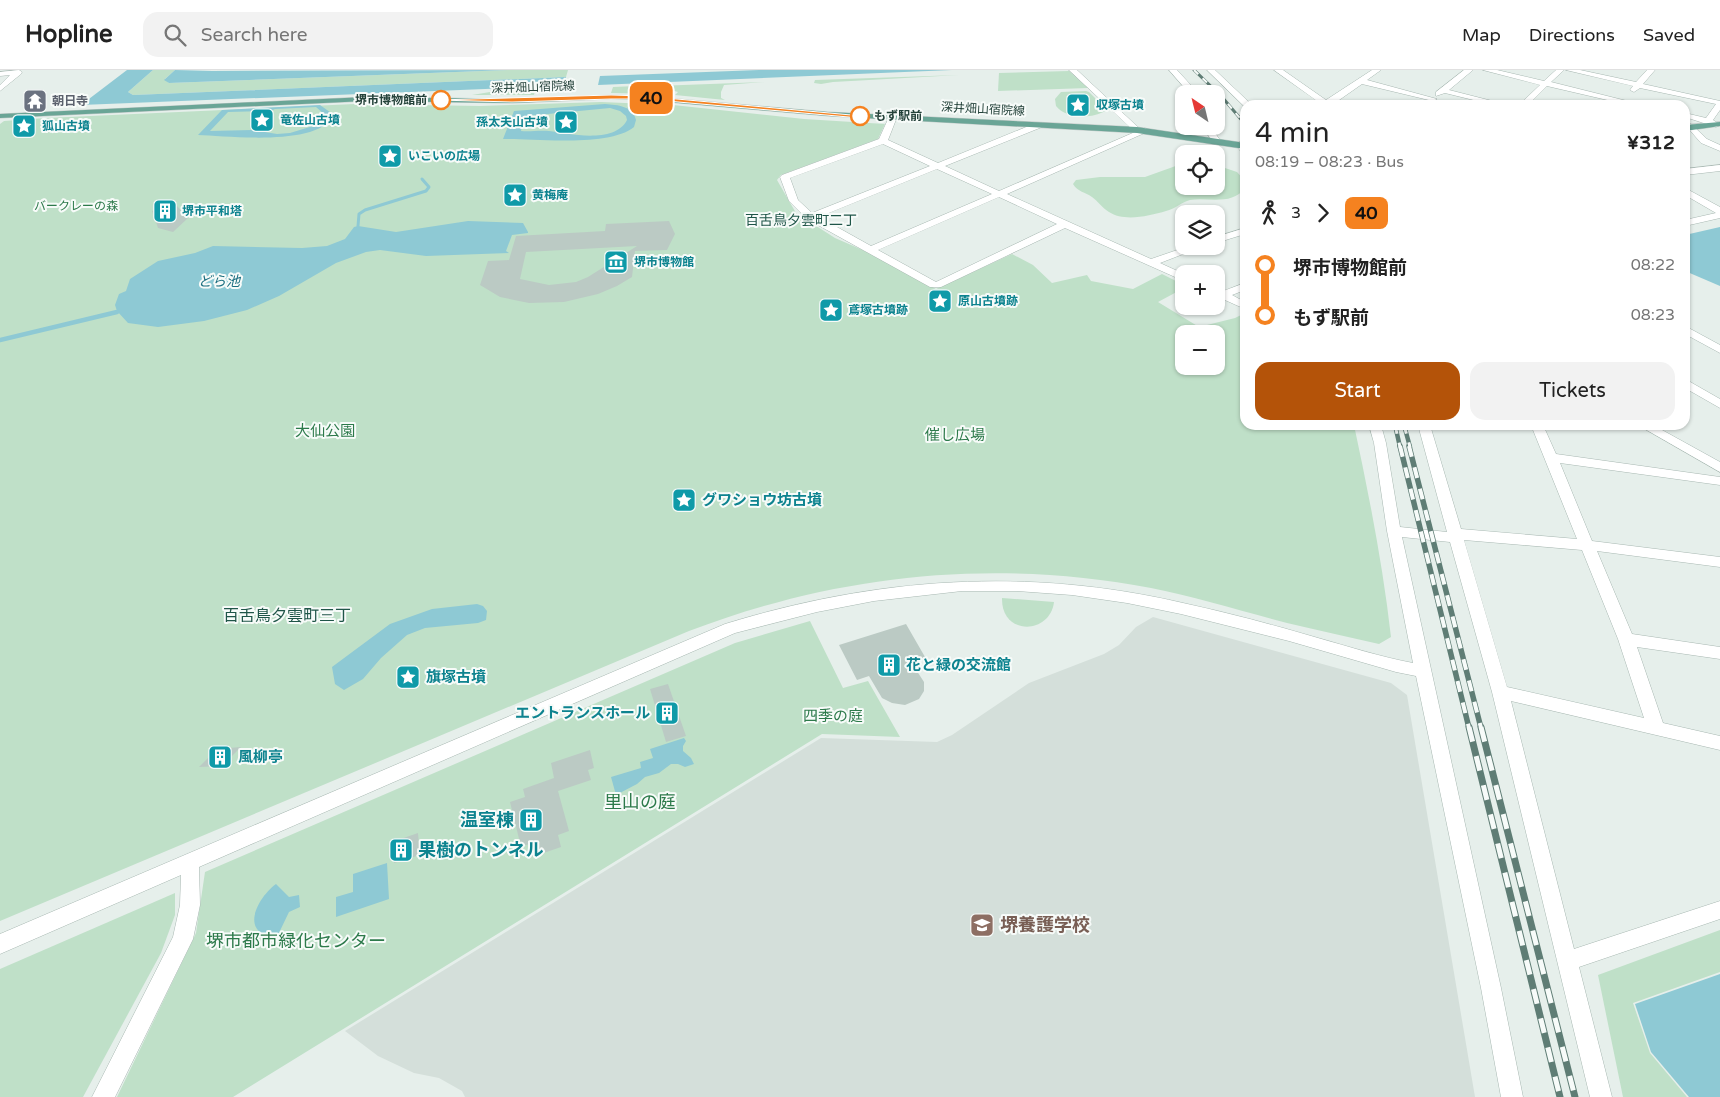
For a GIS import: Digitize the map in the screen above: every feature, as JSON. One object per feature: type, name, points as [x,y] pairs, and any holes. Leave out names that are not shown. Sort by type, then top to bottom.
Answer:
[{"type":"main road","name":"深井畑山宿院線","points":[[0,116],[366,98],[512,101],[611,97],[644,98],[828,114],[1141,131],[1216,140],[1240,146]]},
{"type":"main road","points":[[1690,128],[1715,123]]},
{"type":"street","points":[[870,250],[1141,131],[1073,70]]},
{"type":"street","points":[[1173,70],[1187,85]]},
{"type":"street","points":[[1210,70],[1243,100]]},
{"type":"street","points":[[1278,70],[1321,100]]},
{"type":"street","points":[[1334,100],[1377,70]]},
{"type":"street","points":[[1432,100],[1469,70]]},
{"type":"street","points":[[1487,70],[1611,100]]},
{"type":"street","points":[[1528,100],[1560,70]]},
{"type":"street","points":[[1570,70],[1720,104],[1715,123],[1690,116]]},
{"type":"street","points":[[1626,100],[1651,70]]},
{"type":"street","points":[[0,74],[18,72],[0,89]]},
{"type":"street","points":[[1361,81],[1423,100]]},
{"type":"street","points":[[1444,90],[1484,100]]},
{"type":"street","points":[[893,118],[883,140],[785,177],[794,201],[810,217],[930,284],[938,285],[1065,224]]},
{"type":"street","points":[[810,217],[1039,125]]},
{"type":"street","points":[[1690,130],[1704,140],[1720,148]]},
{"type":"street","points":[[1212,135],[1216,140]]},
{"type":"street","points":[[883,140],[998,195],[1175,274]]},
{"type":"street","points":[[1690,171],[1720,168]]},
{"type":"street","points":[[1690,194],[1720,211]]},
{"type":"street","points":[[1690,222],[1720,215]]},
{"type":"street","points":[[1225,237],[1240,233]]},
{"type":"street","points":[[1150,263],[1175,254]]},
{"type":"street","points":[[1225,292],[1240,288]]},
{"type":"street","points":[[1225,296],[1240,304]]},
{"type":"street","points":[[1690,332],[1720,350]]},
{"type":"street","points":[[1690,385],[1720,404]]},
{"type":"street","points":[[1376,430],[1394,530],[1491,988],[1512,1097]]},
{"type":"street","points":[[1425,430],[1500,692],[1601,1097]]},
{"type":"street","points":[[1539,430],[1626,639],[1656,728]]},
{"type":"street","points":[[1653,430],[1720,468]]},
{"type":"street","points":[[1551,458],[1720,481]]},
{"type":"street","points":[[1394,530],[1587,545],[1720,562]]},
{"type":"street","points":[[0,944],[731,628],[800,609],[865,596],[964,586],[1053,588],[1114,595],[1182,608],[1396,666],[1423,671]]},
{"type":"street","points":[[1626,639],[1720,653]]},
{"type":"street","points":[[1500,692],[1720,743]]},
{"type":"street","points":[[103,1097],[183,939],[190,905],[191,875],[189,862]]},
{"type":"street","points":[[1568,961],[1720,910]]},
{"type":"shaded area","name":"堺養護学校","points":[[1153,617],[1391,683],[1407,695],[1475,1097],[465,1097],[462,1091],[439,1078],[414,1073],[378,1056],[345,1031],[821,738],[937,742],[952,735],[1029,683],[1104,654],[1119,645],[1136,627]]},
{"type":"green space","points":[[153,70],[175,70],[165,79],[169,83],[508,70],[568,70],[566,77],[133,95],[128,92]]},
{"type":"green space","points":[[1069,71],[1088,88],[998,91],[999,73]]},
{"type":"green space","points":[[959,75],[821,84],[814,83],[815,80]]},
{"type":"green space","points":[[764,82],[724,85],[721,98],[725,100],[675,95],[678,92],[656,86]]},
{"type":"green space","points":[[636,86],[656,94],[611,93],[613,87]]},
{"type":"green space","points":[[535,90],[534,95],[472,95],[490,92]]},
{"type":"green space","points":[[1086,91],[1106,109],[1105,111],[1100,114],[1079,116],[1066,113],[1056,106],[1055,99],[1061,92]]},
{"type":"green space","name":"大仙公園","points":[[601,102],[673,105],[804,119],[885,124],[878,139],[781,175],[777,180],[796,213],[835,238],[865,251],[936,289],[1012,254],[1033,265],[1052,283],[1087,275],[1091,281],[1133,289],[1162,274],[1175,280],[1175,293],[1158,302],[1175,312],[1175,315],[1179,315],[1196,325],[1175,325],[1175,375],[1225,375],[1225,325],[1207,325],[1240,316],[1240,430],[1355,430],[1375,531],[1391,637],[1379,644],[1287,623],[1151,588],[1092,579],[1034,574],[975,573],[859,584],[802,596],[745,612],[689,631],[0,921],[0,124],[4,121],[355,104],[480,106]]},
{"type":"green space","points":[[1175,166],[1175,195],[1225,195],[1225,168],[1237,172],[1240,175],[1240,194],[1219,200],[1190,200],[1175,205],[1175,207],[1166,211],[1144,216],[1122,217],[1104,209],[1094,199],[1073,184],[1076,180],[1100,177],[1145,177]]},
{"type":"green space","points":[[1002,598],[1054,602],[1051,613],[1044,621],[1026,627],[1017,625],[1009,619],[1004,610]]},
{"type":"green space","name":"堺市都市緑化センター","points":[[810,621],[843,688],[868,681],[900,737],[822,734],[233,1097],[117,1097],[196,933],[205,872],[735,643]]},
{"type":"green space","points":[[175,893],[175,915],[161,953],[83,1097],[0,1097],[0,969]]},
{"type":"green space","points":[[1720,930],[1720,972],[1633,1003],[1650,1053],[1687,1097],[1623,1097],[1598,975]]},
{"type":"water","points":[[127,70],[153,70],[128,92],[133,95],[566,77],[563,86],[81,105]]},
{"type":"water","points":[[175,70],[508,70],[169,83],[164,80]]},
{"type":"water","points":[[759,70],[952,70],[598,85],[600,76]]},
{"type":"water","points":[[605,104],[628,109],[636,120],[634,127],[623,133],[590,140],[503,139],[514,111]],"holes":[[[610,108],[620,111],[626,116],[627,120],[613,132],[602,135],[591,136],[549,131],[521,131],[524,117],[527,116]]]},
{"type":"water","points":[[320,105],[334,115],[325,125],[310,132],[292,136],[250,138],[198,135],[222,110]],"holes":[[[316,107],[324,114],[323,119],[313,126],[290,133],[277,134],[252,130],[210,131],[228,112]]]},
{"type":"water","name":"どら池","points":[[468,221],[523,223],[528,233],[512,235],[506,251],[509,253],[426,256],[380,250],[366,252],[336,263],[279,296],[247,310],[204,321],[158,327],[128,323],[117,311],[115,305],[119,294],[126,291],[130,279],[158,261],[195,253],[213,246],[302,248],[327,246],[345,239],[354,227],[358,226],[396,232]]},
{"type":"water","points":[[1720,227],[1720,286],[1690,273],[1690,234]]},
{"type":"water","points":[[477,604],[483,606],[487,611],[486,620],[478,623],[425,628],[407,635],[381,658],[363,679],[344,690],[335,684],[332,667],[390,624],[432,609]]},
{"type":"water","points":[[684,738],[686,741],[683,751],[691,758],[694,764],[685,767],[671,764],[659,773],[645,777],[637,784],[616,795],[611,777],[641,768],[640,762],[653,758],[650,749]]},
{"type":"water","points":[[387,863],[389,899],[336,917],[336,897],[353,892],[353,874]]},
{"type":"water","points":[[276,884],[289,897],[299,895],[300,907],[289,912],[277,937],[265,935],[258,930],[255,923],[258,906],[269,890]]},
{"type":"water","points":[[1720,974],[1720,1097],[1689,1097],[1651,1052],[1635,1004]]},
{"type":"building","points":[[168,205],[177,206],[188,218],[173,232],[158,228],[152,211]]},
{"type":"building","name":"堺市博物館","points":[[669,221],[675,234],[667,250],[635,251],[632,277],[598,294],[564,302],[529,303],[500,297],[480,285],[488,261],[509,260],[516,236],[605,231],[606,224]],"holes":[[[637,246],[588,277],[576,282],[549,285],[520,279],[526,252]]]},
{"type":"building","name":"花と緑の交流館","points":[[906,624],[925,657],[911,662],[924,682],[924,691],[919,699],[905,705],[892,703],[882,698],[869,676],[857,680],[839,645]]},
{"type":"building","name":"エントランスホール","points":[[668,684],[686,736],[666,742],[650,689]]},
{"type":"building","name":"風柳亭","points":[[241,747],[222,766],[199,767],[217,749]]},
{"type":"building","name":"温室棟","points":[[590,750],[594,768],[588,770],[591,780],[558,791],[569,831],[558,835],[561,847],[532,857],[529,844],[521,847],[510,802],[525,797],[523,789],[554,778],[551,763]]},
{"type":"building","points":[[418,833],[420,855],[394,863],[392,842]]},
{"type":"waterway","points":[[358,226],[359,214],[365,210],[426,191],[429,187],[422,179]]},
{"type":"waterway","points":[[0,340],[117,312]]},
{"type":"railway","points":[[1194,70],[1222,97],[1240,118]]},
{"type":"railway","points":[[1396,430],[1400,447]]},
{"type":"railway","points":[[1405,430],[1410,447]]},
{"type":"railway","points":[[1400,446],[1469,728]]},
{"type":"railway","points":[[1409,446],[1481,728]]},
{"type":"railway","points":[[1469,727],[1560,1097]]},
{"type":"railway","points":[[1481,727],[1575,1097]]},
{"type":"bus line","name":"40","points":[[441,100],[512,101],[611,97],[644,98],[790,112],[860,116]]},
{"type":"place","name":"堺市博物館前","points":[[441,100]]},
{"type":"place","name":"朝日寺","points":[[35,101]]},
{"type":"place","name":"収塚古墳","points":[[1078,105]]},
{"type":"place","name":"もず駅前","points":[[860,116]]},
{"type":"place","name":"竜佐山古墳","points":[[262,120]]},
{"type":"place","name":"孫太夫山古墳","points":[[566,122]]},
{"type":"place","name":"狐山古墳","points":[[24,126]]},
{"type":"place","name":"いこいの広場","points":[[390,156]]},
{"type":"place","name":"黄梅庵","points":[[515,195]]},
{"type":"place","name":"堺市平和塔","points":[[165,211]]},
{"type":"place","name":"堺市博物館","points":[[616,262]]},
{"type":"place","name":"原山古墳跡","points":[[940,301]]},
{"type":"place","name":"鳶塚古墳跡","points":[[831,310]]},
{"type":"place","name":"グワショウ坊古墳","points":[[684,500]]},
{"type":"place","name":"花と緑の交流館","points":[[889,665]]},
{"type":"place","name":"旗塚古墳","points":[[408,677]]},
{"type":"place","name":"エントランスホール","points":[[667,713]]},
{"type":"place","name":"風柳亭","points":[[220,757]]},
{"type":"place","name":"温室棟","points":[[531,820]]},
{"type":"place","name":"果樹のトンネル","points":[[401,850]]},
{"type":"place","name":"堺養護学校","points":[[982,925]]},
{"type":"district","name":"百舌鳥夕雲町二丁","points":[[801,220]]},
{"type":"district","name":"百舌鳥夕雲町三丁","points":[[287,615]]},
{"type":"park label","name":"バークレーの森","points":[[76,206]]},
{"type":"park label","name":"催し広場","points":[[955,435]]},
{"type":"park label","name":"四季の庭","points":[[833,716]]},
{"type":"park label","name":"里山の庭","points":[[640,802]]}]
